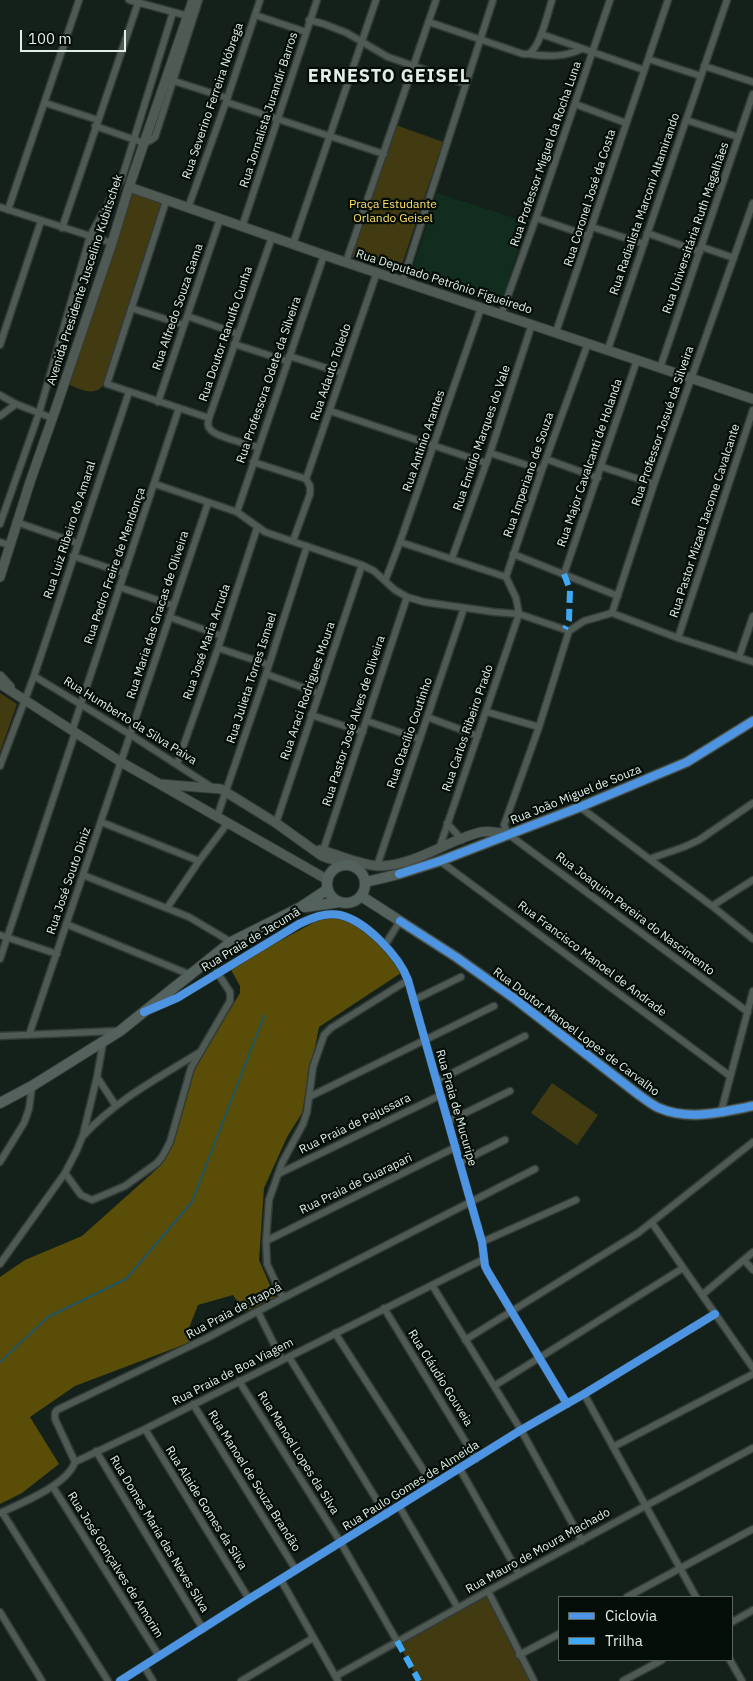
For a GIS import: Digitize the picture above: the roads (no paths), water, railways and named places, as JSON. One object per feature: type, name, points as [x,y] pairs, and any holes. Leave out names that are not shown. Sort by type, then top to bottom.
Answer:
[{"type":"main road","name":"Avenida Presidente Juscelino Kubitschek","points":[[0,577],[16,522],[112,243],[128,187],[166,92],[193,0]]},
{"type":"main road","name":"Rua Deputado Petrônio Figueiredo","points":[[128,187],[753,399]]},
{"type":"main road","points":[[0,676],[17,694]]},
{"type":"main road","points":[[0,684],[121,762],[328,884]]},
{"type":"main road","name":"Rua João Miguel de Souza","points":[[366,882],[400,874],[440,861],[580,807],[686,762],[753,721]]},
{"type":"main road","points":[[158,784],[213,788],[227,792],[322,856],[357,869],[361,872],[366,882],[361,896],[353,902],[301,907]]},
{"type":"main road","points":[[309,848],[377,866],[403,861],[438,850],[483,832],[508,834]]},
{"type":"main road","points":[[340,902],[330,895],[328,884],[330,874],[335,869],[347,865]]},
{"type":"main road","points":[[0,1103],[103,1043],[231,942],[301,907],[328,884]]},
{"type":"main road","name":"Rua Doutor Manoel Lopes de Carvalho","points":[[361,896],[456,957],[515,999],[658,1108],[686,1115],[697,1115],[753,1106]]},
{"type":"street","points":[[8,210],[79,0]]},
{"type":"street","points":[[129,0],[188,16]]},
{"type":"street","points":[[167,33],[183,38],[199,0]]},
{"type":"street","name":"Rua Severino Ferreira Nóbrega","points":[[188,208],[227,100],[260,0]]},
{"type":"street","name":"Rua Jornalista Jurandir Barros","points":[[242,227],[317,0]]},
{"type":"street","points":[[293,244],[376,0]]},
{"type":"street","points":[[346,262],[436,0]]},
{"type":"street","points":[[403,280],[493,0]]},
{"type":"street","points":[[526,54],[534,48],[541,34],[552,0]]},
{"type":"street","name":"Rua Professor Miguel da Rocha Luna","points":[[501,315],[610,0]]},
{"type":"street","name":"Rua Coronel José da Costa","points":[[556,332],[668,0]]},
{"type":"street","name":"Rua Radialista Marconi Altamirando","points":[[608,349],[726,0]]},
{"type":"street","points":[[62,228],[138,2]]},
{"type":"street","points":[[0,524],[39,413],[90,236],[122,178],[173,12]]},
{"type":"street","points":[[255,15],[306,32]]},
{"type":"street","points":[[309,20],[347,33],[388,57],[466,84]]},
{"type":"street","points":[[429,22],[526,54],[546,57],[559,56],[568,55],[582,49]]},
{"type":"street","points":[[541,34],[644,70]]},
{"type":"street","points":[[648,59],[701,76]]},
{"type":"street","points":[[704,66],[753,82]]},
{"type":"street","points":[[155,69],[227,100],[278,119],[384,154]]},
{"type":"street","name":"Rua Universitária Ruth Magalhães","points":[[660,368],[753,94]]},
{"type":"street","points":[[45,103],[144,143]]},
{"type":"street","points":[[575,104],[626,123]]},
{"type":"street","points":[[745,117],[753,120]]},
{"type":"street","points":[[686,120],[738,137]]},
{"type":"street","points":[[166,201],[107,384],[209,418]]},
{"type":"street","name":"Rua Professor Josué da Silveira","points":[[612,614],[654,484],[753,203]]},
{"type":"street","points":[[0,207],[112,243]]},
{"type":"street","points":[[536,218],[589,236]]},
{"type":"street","name":"Rua Alfredo Souza Gama","points":[[158,402],[220,219]]},
{"type":"street","points":[[0,345],[41,221]]},
{"type":"street","points":[[592,227],[644,244]]},
{"type":"street","points":[[647,233],[734,258]]},
{"type":"street","name":"Rua Doutor Ranulfo Cunha","points":[[258,447],[212,432],[209,428],[209,418],[272,237]]},
{"type":"street","name":"Rua Professora Odete da Silveira","points":[[237,512],[324,255]]},
{"type":"street","name":"Rua Adauto Toledo","points":[[306,478],[377,272]]},
{"type":"street","points":[[131,308],[184,325]]},
{"type":"street","name":"Rua Antinio Arantes","points":[[385,581],[481,308]]},
{"type":"street","points":[[187,316],[238,334]]},
{"type":"street","name":"Rua Emídio Marques do Vale","points":[[452,558],[490,452],[532,324]]},
{"type":"street","name":"Rua Imperiano de Souza","points":[[506,577],[588,343]]},
{"type":"street","points":[[234,344],[342,373]]},
{"type":"street","name":"Rua Major Cavalcanti de Holanda","points":[[564,574],[637,360]]},
{"type":"street","name":"Rua Luiz Ribeiro do Amaral","points":[[0,766],[34,676],[129,392]]},
{"type":"street","points":[[0,395],[16,404],[52,418]]},
{"type":"street","points":[[0,416],[16,404]]},
{"type":"street","name":"Rua Pedro Freire de Mendonça","points":[[0,959],[119,587],[179,408]]},
{"type":"street","name":"Rua Pastor Mizael Jacome Cavalcante","points":[[678,638],[753,410]]},
{"type":"street","points":[[330,411],[486,463]]},
{"type":"street","points":[[490,452],[542,470]]},
{"type":"street","points":[[546,459],[598,478]]},
{"type":"street","points":[[253,462],[306,478],[310,486],[310,494],[292,541]]},
{"type":"street","points":[[602,467],[654,484]]},
{"type":"street","points":[[17,476],[30,482]]},
{"type":"street","points":[[155,484],[237,512],[265,532],[362,565],[407,597],[424,602],[519,614],[569,631]]},
{"type":"street","name":"Rua Maria das Gracas de Oliveira","points":[[131,735],[172,605],[208,503]]},
{"type":"street","points":[[16,522],[77,543]]},
{"type":"street","name":"Rua José Maria Arruda","points":[[177,764],[258,528]]},
{"type":"street","points":[[0,542],[9,545]]},
{"type":"street","points":[[400,542],[506,577],[516,598],[519,614]]},
{"type":"street","name":"Rua Julieta Torres Ismael","points":[[217,817],[227,792],[307,546]]},
{"type":"street","points":[[513,554],[618,596]]},
{"type":"street","points":[[73,556],[124,573]]},
{"type":"street","name":"Rua Araci Rodrigues Moura","points":[[276,824],[362,565]]},
{"type":"street","points":[[119,587],[172,605]]},
{"type":"street","name":"Rua Pastor José Alves de Oliveira","points":[[323,851],[407,597]]},
{"type":"street","name":"Rua Otacílio Coutinho","points":[[377,866],[464,608]]},
{"type":"street","name":"Rua Carlos Ribeiro Prado","points":[[438,850],[487,712],[519,614]]},
{"type":"street","points":[[508,834],[504,825],[539,727],[569,631],[584,621],[612,614],[753,662]]},
{"type":"street","points":[[169,616],[222,636]]},
{"type":"street","points":[[739,657],[753,616]]},
{"type":"street","points":[[218,648],[269,665]]},
{"type":"street","points":[[266,674],[318,693]]},
{"type":"street","name":"Rua Humberto da Silva Paiva","points":[[34,676],[213,788]]},
{"type":"street","points":[[487,712],[539,727]]},
{"type":"street","points":[[311,715],[363,732]]},
{"type":"street","points":[[427,717],[478,736]]},
{"type":"street","points":[[366,721],[419,739]]},
{"type":"street","name":"Rua José Souto Diniz","points":[[29,1034],[131,735]]},
{"type":"street","points":[[648,859],[699,840],[753,803]]},
{"type":"street","points":[[580,807],[712,906],[753,940]]},
{"type":"street","points":[[101,822],[199,861]]},
{"type":"street","points":[[447,823],[462,840]]},
{"type":"street","points":[[167,908],[227,824]]},
{"type":"street","name":"Rua Joaquim Pereira do Nascimento","points":[[508,834],[748,1012]]},
{"type":"street","name":"Rua Francisco Manoel de Andrade","points":[[440,861],[730,1076]]},
{"type":"street","points":[[83,875],[189,917],[231,942]]},
{"type":"street","points":[[712,906],[753,880]]},
{"type":"street","name":"Rua Praia de Jacumã","points":[[144,1012],[169,1003],[217,972],[299,924],[322,915],[341,915],[350,918],[362,926],[385,945],[399,962],[408,980]]},
{"type":"street","points":[[385,945],[400,921]]},
{"type":"street","points":[[66,924],[191,975]]},
{"type":"street","points":[[0,935],[56,954]]},
{"type":"street","points":[[65,1173],[80,1195],[92,1200],[125,1186],[158,1163],[170,1142],[191,1068],[230,1001],[230,992],[217,972]]},
{"type":"street","points":[[414,1000],[461,977]]},
{"type":"street","points":[[282,1298],[267,1264],[266,1240],[270,1200],[278,1174],[303,1124],[313,1067],[324,1035],[331,1028],[408,980]]},
{"type":"street","name":"Rua Praia de Mucuripe","points":[[408,980],[461,1162],[488,1272],[567,1404]]},
{"type":"street","points":[[721,1112],[753,991]]},
{"type":"street","points":[[309,1097],[494,1006]]},
{"type":"street","points":[[0,1036],[120,1031]]},
{"type":"street","points":[[437,1081],[525,1036]]},
{"type":"street","points":[[0,1264],[65,1173],[83,1135],[103,1043]]},
{"type":"street","points":[[83,1135],[116,1106],[200,1052]]},
{"type":"street","points":[[97,1077],[116,1106]]},
{"type":"street","points":[[0,1162],[24,1123],[29,1109],[32,1086]]},
{"type":"street","points":[[449,1121],[510,1091]]},
{"type":"street","name":"Rua Praia de Pajussara","points":[[278,1174],[441,1095]]},
{"type":"street","points":[[461,1162],[505,1140]]},
{"type":"street","points":[[465,1340],[652,1223],[753,1142]]},
{"type":"street","name":"Rua Praia de Guarapari","points":[[266,1240],[456,1147]]},
{"type":"street","name":"Rua Praia de Itapoá","points":[[75,1462],[55,1419],[57,1410],[205,1340],[282,1298],[536,1169]]},
{"type":"street","points":[[482,1242],[576,1200]]},
{"type":"street","points":[[652,1223],[753,1368]]},
{"type":"street","points":[[702,1295],[753,1252]]},
{"type":"street","name":"Rua Praia de Boa Viagem","points":[[1,1513],[53,1487],[70,1472],[75,1462],[484,1258]]},
{"type":"street","points":[[744,1260],[753,1270]]},
{"type":"street","points":[[494,1386],[683,1268]]},
{"type":"street","points":[[432,1285],[521,1430],[582,1541]]},
{"type":"street","name":"Rua Cláudio Gouveia","points":[[384,1308],[476,1459]]},
{"type":"street","points":[[258,1312],[282,1360]]},
{"type":"street","name":"Rua Paulo Gomes de Almeida","points":[[120,1681],[521,1430],[715,1314]]},
{"type":"street","points":[[335,1333],[433,1485]]},
{"type":"street","points":[[289,1356],[386,1515]]},
{"type":"street","points":[[614,1447],[753,1374]]},
{"type":"street","name":"Rua Manoel Lopes da Silva","points":[[240,1381],[341,1543],[397,1641]]},
{"type":"street","points":[[584,1394],[647,1505],[695,1596]]},
{"type":"street","name":"Rua Manoel de Souza Brandão","points":[[193,1404],[296,1570]]},
{"type":"street","name":"Rua Alaide Gomes da Silva","points":[[144,1429],[249,1599]]},
{"type":"street","name":"Rua Mauro de Moura Machado","points":[[337,1679],[397,1641],[753,1448]]},
{"type":"street","name":"Rua Domes Maria das Neves Silva","points":[[96,1451],[203,1629]]},
{"type":"street","points":[[460,1469],[520,1574]]},
{"type":"street","name":"Rua José Gonçalves de Amorim","points":[[53,1487],[158,1656]]},
{"type":"street","points":[[399,1506],[458,1608]]},
{"type":"street","points":[[1,1513],[108,1681]]},
{"type":"street","points":[[630,1596],[753,1529]]},
{"type":"street","points":[[281,1580],[312,1638],[337,1679]]},
{"type":"street","points":[[488,1591],[519,1655],[534,1681]]},
{"type":"street","points":[[733,1621],[753,1610]]},
{"type":"street","points":[[0,1612],[42,1681]]},
{"type":"street","points":[[519,1655],[558,1635]]},
{"type":"street","points":[[241,1681],[312,1638]]},
{"type":"street","points":[[623,1681],[660,1661]]},
{"type":"street","points":[[731,1661],[742,1681]]},
{"type":"street","points":[[144,1666],[153,1681]]},
{"type":"waterway","points":[[0,1362],[48,1317],[126,1279],[192,1202],[264,1016]]},
{"type":"district","name":"ERNESTO GEISEL","points":[[389,77]]},
{"type":"park label","name":"Praça Estudante Orlando Geisel","points":[[393,212]]}]
